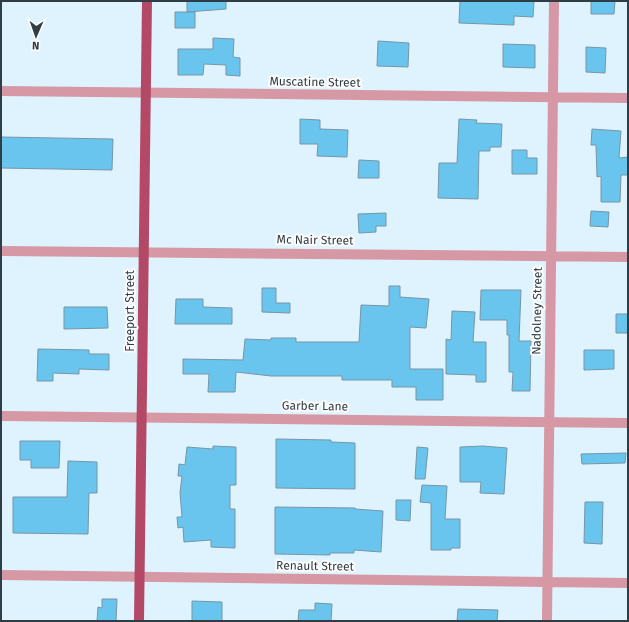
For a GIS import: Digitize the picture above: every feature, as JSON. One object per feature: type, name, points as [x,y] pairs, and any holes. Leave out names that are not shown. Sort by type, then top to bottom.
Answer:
[{"type":"main road","name":"Freeport Street","points":[[139,621],[147,1]]},
{"type":"street","name":"Nadolney Street","points":[[547,621],[554,1]]},
{"type":"street","name":"Muscatine Street","points":[[1,91],[628,98]]},
{"type":"street","name":"Mc Nair Street","points":[[1,251],[628,257]]},
{"type":"street","name":"Garber Lane","points":[[1,416],[628,423]]},
{"type":"street","name":"Renault Street","points":[[1,575],[628,583]]},
{"type":"building","points":[[187,1],[226,1],[226,9],[187,12]]},
{"type":"building","points":[[460,1],[534,1],[533,17],[514,16],[514,25],[459,23]]},
{"type":"building","points":[[591,1],[615,1],[614,14],[591,14]]},
{"type":"building","points":[[175,12],[195,12],[195,28],[175,28]]},
{"type":"building","points":[[213,38],[234,39],[233,57],[240,58],[240,76],[226,75],[226,65],[204,64],[203,75],[178,75],[178,49],[213,49]]},
{"type":"building","points":[[378,41],[409,43],[408,67],[377,66]]},
{"type":"building","points":[[503,44],[535,45],[535,68],[503,67]]},
{"type":"building","points":[[586,47],[606,48],[605,73],[586,72]]},
{"type":"building","points":[[300,119],[320,120],[320,129],[348,130],[347,157],[317,156],[318,144],[300,144]]},
{"type":"building","points":[[459,119],[477,120],[476,123],[502,124],[501,147],[490,147],[490,151],[479,151],[478,199],[438,198],[439,163],[457,163]]},
{"type":"building","points":[[592,129],[621,131],[619,158],[628,157],[628,175],[621,175],[620,202],[601,202],[601,176],[597,177],[596,145],[591,145]]},
{"type":"building","points":[[1,137],[113,139],[112,170],[1,168]]},
{"type":"building","points":[[512,150],[527,150],[527,158],[537,158],[537,174],[512,174]]},
{"type":"building","points":[[359,160],[379,161],[379,178],[358,178]]},
{"type":"building","points":[[591,211],[609,212],[608,227],[590,226]]},
{"type":"building","points":[[386,213],[386,226],[376,226],[376,232],[359,233],[358,214]]},
{"type":"building","points":[[389,286],[400,286],[400,297],[429,299],[426,328],[410,327],[410,369],[443,369],[443,400],[416,400],[416,387],[392,387],[392,380],[342,380],[342,376],[271,376],[236,372],[235,392],[208,392],[209,374],[183,374],[183,359],[243,360],[245,339],[271,340],[271,338],[296,338],[296,342],[359,342],[361,305],[389,306]]},
{"type":"building","points":[[262,288],[276,288],[276,303],[290,303],[290,313],[262,312]]},
{"type":"building","points":[[481,290],[521,290],[519,341],[531,341],[530,391],[512,391],[513,372],[509,372],[509,335],[507,335],[507,320],[480,320]]},
{"type":"building","points":[[176,299],[203,299],[203,307],[232,308],[232,324],[175,324]]},
{"type":"building","points":[[64,307],[107,307],[108,328],[64,329]]},
{"type":"building","points":[[452,311],[475,312],[473,342],[486,342],[486,382],[476,382],[476,375],[446,374],[446,339],[451,340]]},
{"type":"building","points":[[616,314],[628,314],[628,333],[616,333]]},
{"type":"building","points":[[38,349],[89,350],[89,354],[109,354],[109,370],[79,369],[79,374],[53,373],[53,381],[37,381]]},
{"type":"building","points":[[584,350],[614,350],[614,369],[584,370]]},
{"type":"building","points":[[276,439],[331,440],[331,442],[355,443],[355,489],[276,488]]},
{"type":"building","points":[[20,441],[60,441],[59,468],[31,468],[31,460],[20,460]]},
{"type":"building","points":[[213,446],[236,447],[236,485],[230,485],[230,509],[235,509],[235,548],[211,547],[211,540],[184,542],[183,527],[178,528],[177,517],[182,517],[180,493],[182,476],[178,476],[179,464],[185,465],[187,447],[213,449]]},
{"type":"building","points":[[483,446],[507,448],[504,494],[480,493],[481,482],[460,482],[460,447]]},
{"type":"building","points":[[417,447],[428,448],[425,479],[415,479]]},
{"type":"building","points":[[626,453],[625,463],[582,464],[581,454]]},
{"type":"building","points":[[68,461],[97,462],[97,493],[89,493],[88,534],[13,533],[13,497],[67,497]]},
{"type":"building","points":[[422,485],[447,486],[445,519],[460,519],[460,548],[451,548],[451,550],[431,550],[431,503],[420,502]]},
{"type":"building","points":[[396,500],[411,500],[410,521],[396,520]]},
{"type":"building","points":[[585,502],[603,502],[602,544],[584,543]]},
{"type":"building","points":[[275,507],[355,508],[383,511],[381,552],[354,550],[354,553],[330,553],[330,555],[275,554]]},
{"type":"building","points":[[102,599],[117,599],[116,621],[97,621],[98,607],[102,608]]},
{"type":"building","points":[[192,601],[222,602],[222,621],[192,621]]},
{"type":"building","points":[[315,603],[332,604],[331,621],[298,621],[299,610],[315,610]]},
{"type":"building","points":[[458,609],[498,610],[497,621],[457,621]]}]
